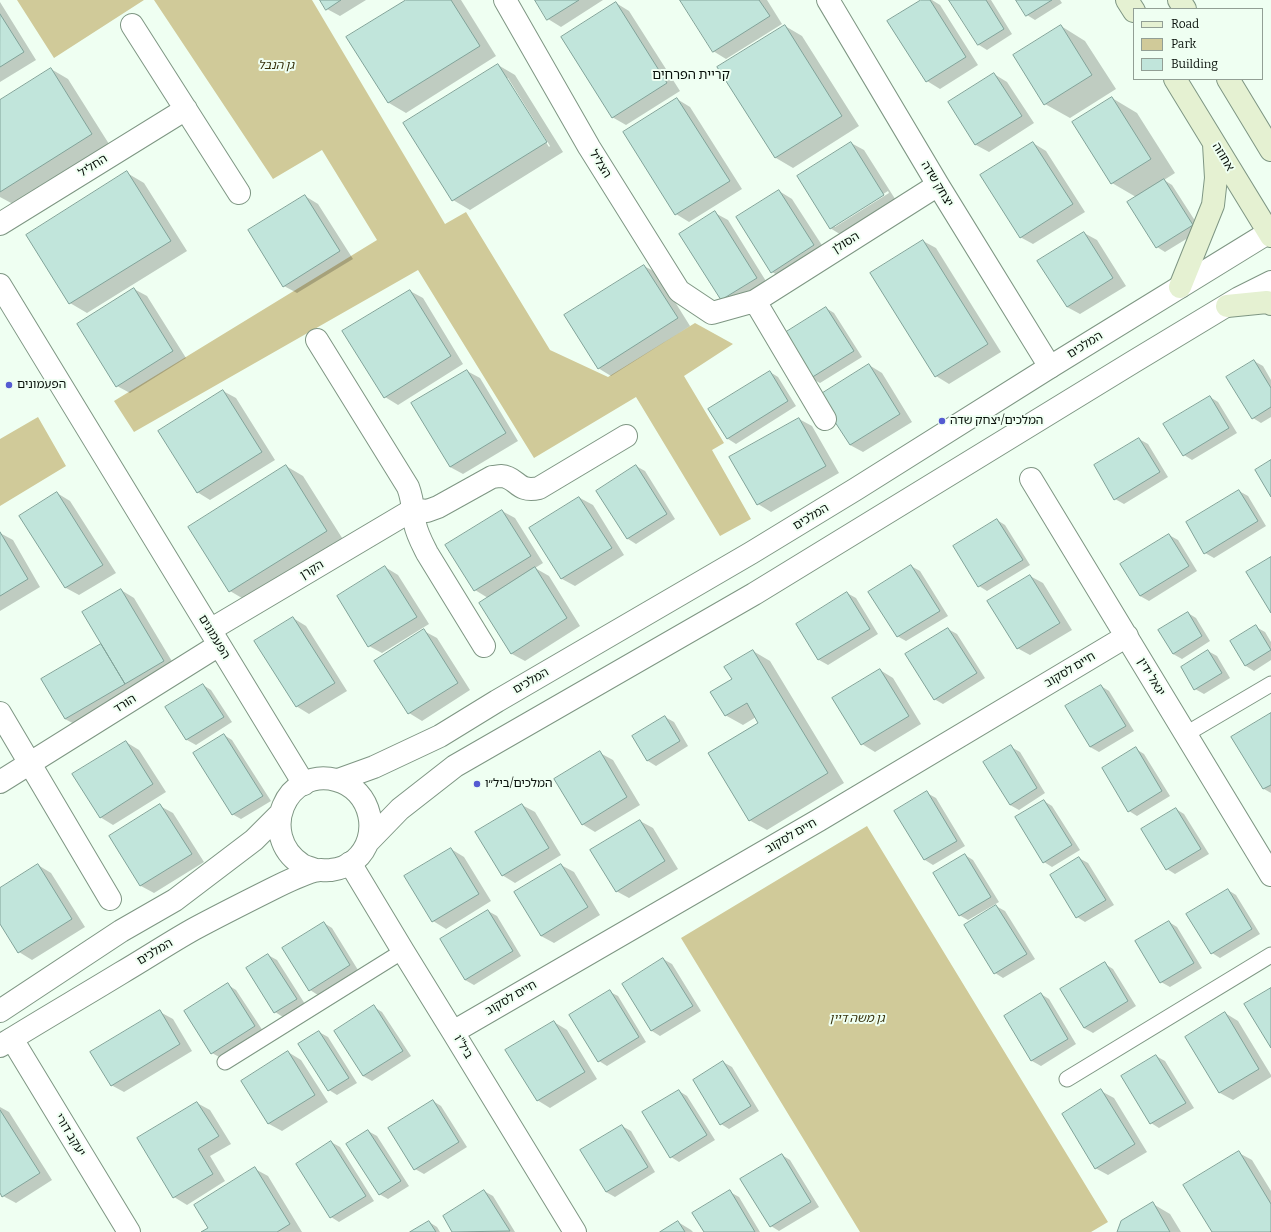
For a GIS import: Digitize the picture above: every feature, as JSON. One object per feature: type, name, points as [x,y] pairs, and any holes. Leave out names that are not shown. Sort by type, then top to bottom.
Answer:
[{"type":"main road","points":[[1127,0],[1133,9]]},
{"type":"main road","name":"אחוזה","points":[[1177,80],[1270,233]]},
{"type":"main road","points":[[1229,80],[1269,144]]},
{"type":"main road","points":[[1180,287],[1213,205],[1216,178],[1213,141]]},
{"type":"main road","points":[[1227,306],[1267,302],[1271,304]]},
{"type":"street","name":"הצליל","points":[[505,0],[589,147],[679,291],[712,313]]},
{"type":"street","name":"יצחק שדה","points":[[828,0],[938,185],[1050,367]]},
{"type":"street","points":[[132,25],[239,192]]},
{"type":"street","name":"החליל","points":[[0,224],[186,109]]},
{"type":"street","name":"הסולן","points":[[712,313],[755,301],[938,185]]},
{"type":"street","name":"המלכים","points":[[338,780],[374,767],[440,736],[737,561],[1270,233]]},
{"type":"street","points":[[368,842],[372,828],[370,812],[363,798],[352,787],[338,780],[326,778],[304,784],[293,791],[285,802],[280,814],[279,828],[282,841],[290,855],[302,865],[316,870],[331,870],[345,866],[362,852],[368,842],[400,809],[455,766],[754,594],[1119,370],[1239,298],[1271,282]]},
{"type":"street","name":"הפעמונים","points":[[0,285],[304,784]]},
{"type":"street","points":[[755,301],[825,419]]},
{"type":"street","points":[[317,340],[408,487],[414,509],[415,524],[420,538],[484,646]]},
{"type":"street","name":"הקרן","points":[[215,638],[414,509],[427,511],[438,507],[492,477],[501,476],[509,478],[523,488],[539,488],[626,436]]},
{"type":"street","name":"יגאל ידין","points":[[1031,479],[1271,875]]},
{"type":"street","name":"חיים לסקוב","points":[[453,1032],[819,820],[1127,636]]},
{"type":"street","name":"הורד","points":[[0,782],[215,638]]},
{"type":"street","points":[[0,713],[110,899]]},
{"type":"street","points":[[0,1011],[121,931],[175,900],[254,840],[280,814]]},
{"type":"street","name":"ביל\"ו","points":[[350,863],[575,1232]]},
{"type":"street","name":"המלכים","points":[[6,1043],[193,930],[278,886],[316,870]]},
{"type":"street","name":"יעקב דורי","points":[[6,1043],[129,1232]]},
{"type":"lane","points":[[1186,734],[1271,684]]},
{"type":"lane","points":[[225,1062],[403,952]]},
{"type":"lane","points":[[1067,1079],[1271,955]]},
{"type":"green space","points":[[17,0],[144,0],[54,58]]},
{"type":"green space","name":"גן הנבל","points":[[154,0],[312,0],[445,224],[466,212],[550,350],[608,377],[695,323],[733,344],[684,376],[724,443],[712,450],[751,519],[720,536],[636,397],[534,458],[418,270],[134,432],[114,401],[377,240],[322,150],[273,179]]},
{"type":"green space","points":[[38,417],[66,466],[0,506],[0,439]]},
{"type":"green space","name":"גן משה דיין","points":[[867,826],[1108,1222],[1091,1232],[860,1232],[681,938]]},
{"type":"building","points":[[320,0],[341,0],[326,10]]},
{"type":"building","points":[[406,0],[451,0],[480,46],[388,103],[346,37]]},
{"type":"building","points":[[535,0],[579,0],[547,20]]},
{"type":"building","points":[[680,0],[759,0],[770,16],[713,52]]},
{"type":"building","points":[[921,0],[930,0],[966,57],[926,82],[887,21]]},
{"type":"building","points":[[949,0],[986,0],[1004,29],[978,45]]},
{"type":"building","points":[[1016,0],[1052,0],[1026,16]]},
{"type":"building","points":[[616,2],[667,83],[612,118],[561,37]]},
{"type":"building","points":[[0,14],[24,52],[0,67]]},
{"type":"building","points":[[785,25],[842,116],[775,158],[717,67]]},
{"type":"building","points":[[1061,25],[1092,75],[1044,105],[1013,55]]},
{"type":"building","points":[[498,64],[547,142],[452,201],[403,123]]},
{"type":"building","points":[[51,68],[92,134],[0,192],[0,100]]},
{"type":"building","points":[[994,73],[1022,116],[975,145],[948,102]]},
{"type":"building","points":[[1112,97],[1151,159],[1111,184],[1072,122]]},
{"type":"building","points":[[677,98],[730,181],[675,215],[623,132]]},
{"type":"building","points":[[851,142],[884,195],[830,229],[797,176]]},
{"type":"building","points":[[1033,142],[1073,204],[1020,238],[980,175]]},
{"type":"building","points":[[127,171],[171,241],[69,304],[26,235]]},
{"type":"building","points":[[1164,179],[1193,225],[1156,248],[1127,202]]},
{"type":"building","points":[[779,190],[814,245],[771,273],[736,217]]},
{"type":"building","points":[[305,195],[340,251],[283,287],[248,230]]},
{"type":"building","points":[[715,211],[757,278],[721,300],[679,234]]},
{"type":"building","points":[[1084,232],[1113,278],[1067,307],[1037,261]]},
{"type":"building","points":[[923,240],[988,344],[935,377],[870,273]]},
{"type":"building","points":[[644,265],[678,318],[598,369],[564,315]]},
{"type":"building","points":[[134,288],[173,351],[116,387],[77,324]]},
{"type":"building","points":[[410,290],[451,356],[384,398],[342,331]]},
{"type":"building","points":[[826,307],[854,351],[811,378],[783,334]]},
{"type":"building","points":[[1254,360],[1271,388],[1271,407],[1252,419],[1226,377]]},
{"type":"building","points":[[869,364],[900,414],[850,445],[818,396]]},
{"type":"building","points":[[467,370],[506,433],[450,467],[411,403]]},
{"type":"building","points":[[770,371],[788,401],[727,439],[708,409]]},
{"type":"building","points":[[223,390],[262,452],[197,493],[158,431]]},
{"type":"building","points":[[1210,396],[1229,428],[1183,456],[1163,424]]},
{"type":"building","points":[[799,418],[826,466],[757,505],[729,457]]},
{"type":"building","points":[[1139,438],[1160,472],[1114,500],[1094,465]]},
{"type":"building","points":[[1271,460],[1271,497],[1255,470]]},
{"type":"building","points":[[286,465],[327,531],[229,592],[188,527]]},
{"type":"building","points":[[636,465],[667,514],[627,539],[596,491]]},
{"type":"building","points":[[1239,490],[1258,521],[1204,554],[1186,522]]},
{"type":"building","points":[[57,492],[103,565],[65,588],[19,516]]},
{"type":"building","points":[[579,497],[612,548],[561,579],[529,528]]},
{"type":"building","points":[[502,510],[531,556],[474,591],[445,545]]},
{"type":"building","points":[[997,519],[1023,560],[978,587],[953,546]]},
{"type":"building","points":[[0,532],[28,579],[0,596]]},
{"type":"building","points":[[1169,534],[1189,566],[1140,596],[1120,564]]},
{"type":"building","points":[[1271,557],[1271,613],[1246,572]]},
{"type":"building","points":[[911,565],[940,611],[897,637],[868,592]]},
{"type":"building","points":[[385,566],[417,617],[368,647],[337,596]]},
{"type":"building","points":[[535,567],[567,618],[511,654],[479,603]]},
{"type":"building","points":[[1030,575],[1060,623],[1017,649],[987,601]]},
{"type":"building","points":[[121,589],[164,661],[125,684],[82,612]]},
{"type":"building","points":[[847,592],[870,629],[818,660],[796,624]]},
{"type":"building","points":[[1188,612],[1202,636],[1173,654],[1158,630]]},
{"type":"building","points":[[293,617],[335,683],[296,707],[254,641]]},
{"type":"building","points":[[1256,625],[1271,650],[1245,666],[1230,641]]},
{"type":"building","points":[[948,628],[977,673],[934,700],[905,654]]},
{"type":"building","points":[[424,629],[458,683],[408,714],[374,661]]},
{"type":"building","points":[[101,644],[125,684],[65,719],[41,679]]},
{"type":"building","points":[[753,650],[828,773],[749,821],[708,753],[758,723],[747,703],[725,716],[710,692],[732,679],[724,667]]},
{"type":"building","points":[[1208,650],[1222,673],[1194,690],[1181,667]]},
{"type":"building","points":[[880,669],[909,716],[861,745],[832,698]]},
{"type":"building","points":[[203,684],[224,717],[186,740],[165,707]]},
{"type":"building","points":[[1101,685],[1126,726],[1090,747],[1065,706]]},
{"type":"building","points":[[1271,713],[1271,785],[1263,789],[1231,737]]},
{"type":"building","points":[[665,716],[680,741],[647,761],[632,736]]},
{"type":"building","points":[[224,734],[263,796],[232,815],[193,753]]},
{"type":"building","points":[[126,741],[153,784],[100,818],[72,774]]},
{"type":"building","points":[[1011,745],[1037,788],[1010,805],[983,762]]},
{"type":"building","points":[[1136,747],[1162,791],[1128,812],[1102,768]]},
{"type":"building","points":[[600,751],[627,797],[582,825],[554,779]]},
{"type":"building","points":[[927,791],[957,841],[924,860],[894,811]]},
{"type":"building","points":[[1044,800],[1072,845],[1043,863],[1015,817]]},
{"type":"building","points":[[160,804],[192,854],[140,886],[109,836]]},
{"type":"building","points":[[522,804],[549,848],[502,876],[475,832]]},
{"type":"building","points":[[1176,808],[1201,849],[1166,870],[1141,829]]},
{"type":"building","points":[[640,820],[665,861],[616,892],[590,850]]},
{"type":"building","points":[[451,848],[479,894],[432,922],[404,876]]},
{"type":"building","points":[[965,854],[991,897],[959,916],[933,873]]},
{"type":"building","points":[[1079,857],[1106,900],[1076,918],[1050,875]]},
{"type":"building","points":[[38,864],[72,919],[18,953],[0,924],[0,888]]},
{"type":"building","points":[[561,864],[588,907],[541,936],[514,892]]},
{"type":"building","points":[[1228,889],[1252,929],[1211,954],[1186,914]]},
{"type":"building","points":[[996,905],[1027,954],[994,974],[964,925]]},
{"type":"building","points":[[488,910],[513,951],[465,980],[440,939]]},
{"type":"building","points":[[1169,921],[1194,963],[1160,983],[1135,941]]},
{"type":"building","points":[[324,922],[350,965],[309,991],[282,948]]},
{"type":"building","points":[[268,954],[297,999],[274,1013],[246,968]]},
{"type":"building","points":[[663,958],[693,1006],[651,1031],[622,984]]},
{"type":"building","points":[[1105,962],[1128,1001],[1084,1028],[1060,989]]},
{"type":"building","points":[[228,983],[255,1026],[211,1054],[184,1011]]},
{"type":"building","points":[[1271,988],[1271,1048],[1244,1004]]},
{"type":"building","points":[[610,990],[639,1037],[598,1062],[569,1015]]},
{"type":"building","points":[[1041,993],[1068,1039],[1031,1061],[1004,1016]]},
{"type":"building","points":[[374,1005],[403,1051],[363,1076],[334,1031]]},
{"type":"building","points":[[160,1010],[180,1044],[111,1086],[90,1052]]},
{"type":"building","points":[[1225,1012],[1259,1069],[1219,1093],[1185,1037]]},
{"type":"building","points":[[554,1021],[585,1072],[537,1101],[505,1050]]},
{"type":"building","points":[[319,1031],[349,1078],[328,1091],[298,1044]]},
{"type":"building","points":[[288,1051],[315,1095],[268,1124],[241,1081]]},
{"type":"building","points":[[1156,1055],[1186,1103],[1150,1124],[1121,1076]]},
{"type":"building","points":[[723,1061],[751,1106],[720,1125],[693,1080]]},
{"type":"building","points":[[1101,1089],[1135,1144],[1095,1169],[1062,1114]]},
{"type":"building","points":[[679,1090],[707,1135],[670,1158],[642,1112]]},
{"type":"building","points":[[433,1100],[459,1142],[414,1170],[388,1128]]},
{"type":"building","points":[[197,1102],[219,1136],[198,1149],[213,1174],[173,1198],[137,1138]]},
{"type":"building","points":[[0,1110],[40,1173],[2,1197],[0,1193]]},
{"type":"building","points":[[622,1125],[648,1167],[606,1192],[580,1150]]},
{"type":"building","points":[[368,1130],[401,1181],[379,1195],[346,1144]]},
{"type":"building","points":[[331,1141],[366,1196],[330,1218],[296,1164]]},
{"type":"building","points":[[1239,1151],[1271,1204],[1270,1232],[1212,1232],[1183,1185]]},
{"type":"building","points":[[782,1154],[811,1202],[770,1227],[740,1179]]},
{"type":"building","points":[[255,1167],[290,1224],[277,1232],[201,1232],[208,1228],[194,1205]]},
{"type":"building","points":[[484,1190],[510,1231],[452,1232],[443,1216]]},
{"type":"building","points":[[730,1190],[755,1232],[704,1232],[692,1213]]},
{"type":"building","points":[[1153,1202],[1170,1232],[1117,1232],[1121,1221]]},
{"type":"building","points":[[429,1221],[436,1232],[410,1232]]},
{"type":"building","points":[[678,1221],[685,1232],[660,1232]]},
{"type":"place","name":"הפעמונים","points":[[9,385]]},
{"type":"place","name":"המלכים/יצחק שדה","points":[[942,421]]},
{"type":"place","name":"המלכים/ביל״ו","points":[[477,784]]},
{"type":"district","name":"קריית הפרחים","points":[[691,75]]}]
